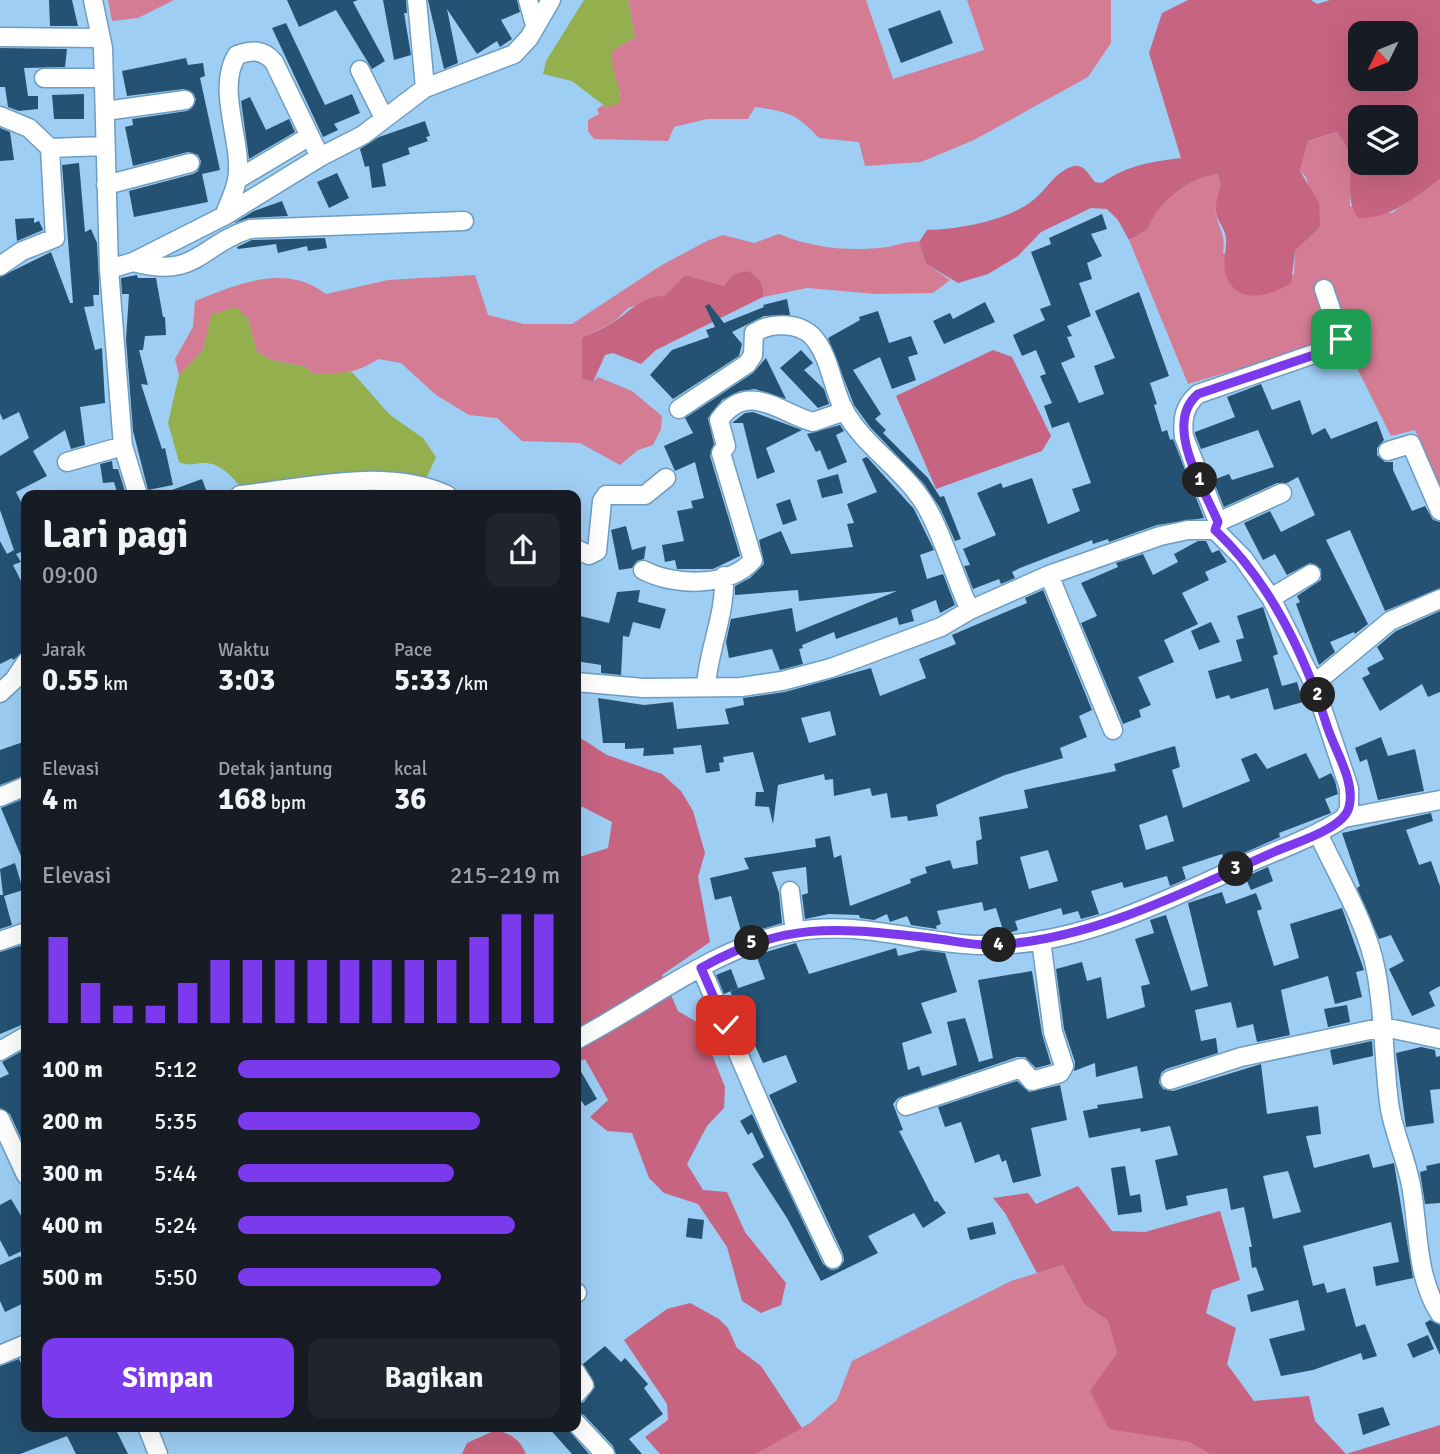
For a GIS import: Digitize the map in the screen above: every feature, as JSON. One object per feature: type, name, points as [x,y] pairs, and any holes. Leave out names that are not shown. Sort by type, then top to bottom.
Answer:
[{"type":"street","points":[[93,0],[101,38],[109,269],[123,446],[136,490]]},
{"type":"street","points":[[417,0],[425,88]]},
{"type":"street","points":[[528,0],[535,25]]},
{"type":"street","points":[[109,269],[133,262],[223,216],[320,157],[363,135],[425,88],[514,54],[551,0]]},
{"type":"street","points":[[0,37],[101,38]]},
{"type":"street","points":[[223,216],[238,179],[230,104],[232,63],[237,55],[254,50],[267,54],[320,157]]},
{"type":"street","points":[[360,70],[384,118]]},
{"type":"street","points":[[44,78],[103,78]]},
{"type":"street","points":[[105,111],[186,100]]},
{"type":"street","points":[[0,116],[29,128],[50,148],[55,238],[22,251],[0,266]]},
{"type":"street","points":[[238,179],[310,136]]},
{"type":"street","points":[[50,148],[105,146]]},
{"type":"street","points":[[107,186],[190,163]]},
{"type":"street","points":[[133,262],[159,269],[180,266],[234,234],[250,229],[464,221]]},
{"type":"street","points":[[1324,289],[1341,339],[1337,346],[1198,394],[1186,409],[1182,422],[1184,437],[1217,526],[1271,598],[1316,690],[1349,788],[1349,809],[1344,818]]},
{"type":"street","points":[[679,409],[747,364],[753,355],[754,333],[777,325],[800,327],[813,338],[828,366],[845,411],[869,444],[924,503],[970,610]]},
{"type":"street","points":[[643,570],[671,580],[698,582],[724,576],[749,565],[754,555],[721,453],[726,446],[720,418],[730,408],[751,400],[781,406],[813,422],[845,411]]},
{"type":"street","points":[[1388,451],[1411,444],[1440,511]]},
{"type":"street","points":[[67,462],[123,446]]},
{"type":"street","points":[[581,551],[589,555],[597,551],[602,501],[606,495],[645,495],[666,478]]},
{"type":"street","points":[[287,490],[362,482],[393,483],[425,490]]},
{"type":"street","points":[[581,682],[643,688],[754,685],[831,668],[941,627],[970,610],[1049,575],[1160,536],[1217,526],[1282,493]]},
{"type":"street","points":[[1271,598],[1311,574]]},
{"type":"street","points":[[1049,575],[1113,730]]},
{"type":"street","points":[[706,685],[708,658],[725,599],[724,576]]},
{"type":"street","points":[[1316,690],[1390,621],[1440,599]]},
{"type":"street","points":[[0,692],[21,670]]},
{"type":"street","points":[[0,797],[21,788]]},
{"type":"street","points":[[581,1037],[701,968],[753,943],[795,932],[869,930],[992,946],[1041,940],[1082,930],[1169,898],[1318,833],[1344,818],[1440,800]]},
{"type":"street","points":[[1318,833],[1351,902],[1376,968],[1384,1027],[1385,1078],[1394,1134],[1412,1188],[1424,1286],[1440,1314]]},
{"type":"street","points":[[790,891],[795,932]]},
{"type":"street","points":[[0,941],[21,934]]},
{"type":"street","points":[[906,1106],[1021,1068],[1031,1081],[1060,1073],[1064,1066],[1053,1032],[1041,940]]},
{"type":"street","points":[[701,968],[773,1134],[833,1259]]},
{"type":"street","points":[[1170,1080],[1241,1057],[1384,1027],[1440,1039]]},
{"type":"street","points":[[0,1051],[21,1039]]},
{"type":"street","points":[[0,1119],[21,1164]]},
{"type":"street","points":[[0,1354],[21,1346]]},
{"type":"street","points":[[581,1428],[605,1454]]},
{"type":"street","points":[[149,1432],[158,1454]]},
{"type":"shaded area","points":[[108,0],[174,0],[138,18],[112,21]]},
{"type":"shaded area","points":[[584,0],[628,0],[635,37],[612,51],[620,103],[606,107],[572,81],[543,74],[546,61]]},
{"type":"shaded area","points":[[628,0],[866,0],[893,79],[984,50],[967,0],[1111,0],[1111,43],[1088,77],[974,140],[921,162],[865,166],[859,142],[819,138],[791,115],[755,107],[748,119],[707,119],[674,127],[668,141],[594,139],[588,131],[588,120],[599,114],[597,109],[603,105],[606,107],[620,95],[611,67],[612,51],[635,37]]},
{"type":"shaded area","points":[[1188,0],[1311,0],[1317,4],[1330,0],[1440,0],[1440,179],[1392,211],[1358,218],[1350,197],[1350,175],[1418,175],[1418,105],[1348,105],[1348,152],[1337,132],[1308,141],[1300,171],[1319,203],[1320,227],[1295,251],[1291,283],[1274,292],[1246,295],[1231,285],[1226,275],[1226,237],[1216,211],[1220,185],[1218,174],[1207,176],[1175,193],[1159,210],[1147,230],[1129,240],[1118,220],[1107,209],[1091,208],[1041,232],[1018,256],[988,274],[958,283],[926,264],[919,242],[927,230],[968,226],[1009,214],[1032,201],[1067,168],[1081,167],[1095,182],[1102,183],[1140,165],[1181,158],[1149,53],[1162,13]]},
{"type":"shaded area","points":[[1338,132],[1348,152],[1348,175],[1351,176],[1350,206],[1392,213],[1440,179],[1440,490],[1415,430],[1391,436],[1346,346],[1327,339],[1300,351],[1188,384],[1129,240],[1147,230],[1159,210],[1175,193],[1196,180],[1218,174],[1220,187],[1216,210],[1223,236],[1223,253],[1294,275],[1295,251],[1320,227],[1306,177],[1300,171],[1308,141]]},
{"type":"shaded area","points":[[779,234],[818,246],[846,249],[919,242],[926,264],[950,280],[933,293],[877,294],[807,288],[763,297],[760,282],[749,271],[724,286],[685,275],[664,296],[628,308],[615,321],[582,339],[582,379],[593,382],[598,377],[632,391],[662,416],[661,429],[653,445],[638,450],[620,465],[580,443],[522,441],[497,418],[469,415],[436,395],[401,363],[378,359],[355,370],[321,375],[312,374],[307,367],[271,360],[257,352],[247,317],[212,315],[203,350],[179,375],[175,359],[193,327],[195,301],[245,283],[278,278],[294,280],[326,294],[388,280],[475,275],[488,315],[524,324],[572,324],[660,266],[707,241],[723,235],[754,243]]},
{"type":"shaded area","points":[[749,271],[760,282],[763,297],[656,350],[641,364],[613,353],[605,355],[593,382],[582,379],[582,338],[614,322],[642,302],[664,296],[685,275],[724,286],[734,274]]},
{"type":"shaded area","points":[[236,307],[247,317],[257,352],[271,360],[307,367],[312,374],[352,372],[390,415],[423,438],[436,457],[425,481],[239,485],[213,464],[179,462],[168,423],[179,375],[203,350],[211,315]]},
{"type":"shaded area","points":[[993,350],[1012,357],[1051,436],[1042,451],[936,489],[896,396]]},
{"type":"shaded area","points":[[581,738],[607,755],[662,774],[681,791],[693,811],[705,853],[698,877],[710,942],[662,975],[678,1011],[700,1024],[725,1087],[724,1108],[707,1126],[687,1164],[703,1190],[727,1192],[745,1232],[786,1283],[781,1305],[761,1313],[742,1301],[727,1247],[698,1204],[664,1193],[649,1178],[632,1133],[607,1131],[590,1117],[608,1100],[585,1059],[581,1061],[581,856],[608,848],[612,822],[583,807]]},
{"type":"shaded area","points":[[1078,1186],[1112,1231],[1145,1232],[1220,1211],[1240,1280],[1212,1290],[1206,1313],[1236,1328],[1227,1364],[1254,1401],[1309,1396],[1315,1421],[1346,1454],[1210,1454],[1189,1442],[1109,1429],[1090,1391],[1117,1353],[1108,1321],[1084,1304],[1063,1265],[1037,1273],[1005,1213],[993,1198],[1028,1193],[1036,1204]]},
{"type":"shaded area","points":[[1063,1265],[1084,1304],[1108,1321],[1117,1353],[1091,1391],[1109,1428],[1189,1442],[1210,1454],[756,1454],[810,1423],[837,1400],[852,1361],[1011,1281]]},
{"type":"shaded area","points":[[690,1303],[719,1319],[728,1328],[737,1348],[761,1366],[802,1428],[756,1454],[660,1454],[645,1437],[668,1420],[667,1404],[624,1340],[667,1309]]},
{"type":"shaded area","points":[[1440,1425],[1440,1454],[1346,1454]]},
{"type":"shaded area","points":[[492,1432],[503,1432],[521,1444],[526,1454],[462,1454],[467,1443]]},
{"type":"building","points":[[49,0],[72,0],[78,26],[50,26]]},
{"type":"building","points":[[287,0],[358,0],[353,2],[385,61],[372,69],[336,10],[299,27]]},
{"type":"building","points":[[383,0],[406,0],[407,13],[404,13],[411,55],[394,60]]},
{"type":"building","points":[[428,0],[517,0],[520,12],[501,20],[512,39],[500,47],[497,41],[477,54],[447,9],[458,63],[444,69]]},
{"type":"building","points":[[940,10],[953,43],[901,63],[888,29]]},
{"type":"building","points":[[286,23],[325,105],[352,94],[360,113],[334,124],[338,130],[323,137],[272,28]]},
{"type":"building","points":[[0,48],[67,49],[65,67],[24,68],[28,96],[38,96],[38,109],[19,111],[8,107],[5,87],[0,87]]},
{"type":"building","points":[[186,58],[188,65],[203,63],[205,76],[200,78],[220,170],[202,174],[208,202],[134,217],[129,191],[193,174],[198,171],[201,161],[198,155],[188,152],[133,166],[125,127],[133,125],[132,119],[187,111],[192,108],[196,99],[193,93],[184,89],[127,96],[122,71]]},
{"type":"building","points":[[84,94],[84,119],[54,119],[52,95]]},
{"type":"building","points":[[250,97],[266,130],[289,119],[295,132],[249,159],[241,101]]},
{"type":"building","points":[[425,121],[430,136],[426,137],[428,141],[408,148],[410,154],[382,164],[386,186],[372,188],[369,166],[365,167],[360,149],[379,137]]},
{"type":"building","points":[[0,128],[10,132],[14,160],[0,161]]},
{"type":"building","points":[[79,163],[85,232],[91,229],[97,243],[99,295],[93,295],[94,306],[84,307],[95,350],[102,348],[105,403],[80,407],[85,445],[71,449],[65,430],[33,451],[47,476],[16,492],[21,502],[21,552],[16,554],[21,562],[13,565],[21,581],[21,654],[0,664],[0,541],[7,554],[14,550],[0,510],[0,456],[29,438],[19,412],[3,420],[0,413],[0,277],[51,252],[70,303],[73,303],[62,165]]},
{"type":"building","points":[[337,173],[349,198],[329,208],[317,182]]},
{"type":"building","points":[[282,201],[288,216],[249,218],[234,223],[254,211]]},
{"type":"building","points":[[1102,214],[1107,229],[1091,234],[1102,256],[1087,263],[1092,279],[1079,283],[1091,316],[1067,326],[1072,336],[1067,337],[1075,357],[1061,363],[1079,403],[1104,394],[1094,366],[1115,358],[1095,311],[1139,292],[1169,376],[1150,383],[1157,404],[1154,405],[1162,432],[1167,430],[1170,440],[1173,439],[1204,518],[1157,525],[1109,542],[1108,539],[1093,544],[1092,540],[1020,568],[1012,572],[1015,578],[1001,584],[999,579],[973,589],[964,566],[970,565],[963,549],[996,535],[977,493],[1001,483],[1003,488],[1032,478],[1048,524],[1080,511],[1072,489],[1091,483],[1069,422],[1052,428],[1044,406],[1052,403],[1040,376],[1046,374],[1036,350],[1022,356],[1013,335],[1045,320],[1040,309],[1051,305],[1031,252],[1051,244],[1049,238]]},
{"type":"building","points":[[34,218],[34,223],[39,221],[43,230],[17,241],[15,219]]},
{"type":"building","points":[[325,238],[327,248],[308,251],[307,246],[278,253],[276,244],[237,247],[252,240]]},
{"type":"building","points":[[137,275],[138,278],[156,278],[165,317],[166,335],[145,336],[143,350],[139,350],[148,385],[141,384],[162,449],[165,448],[173,485],[148,490],[133,431],[126,339],[129,294],[122,294],[121,278]]},
{"type":"building","points":[[787,299],[790,315],[764,316],[732,332],[742,344],[739,356],[673,399],[650,375],[672,350],[709,337],[706,330],[715,327],[705,306],[709,304],[724,323],[764,307],[763,305]]},
{"type":"building","points":[[985,302],[995,322],[944,344],[933,321],[950,313],[953,319]]},
{"type":"building","points":[[878,311],[889,343],[911,336],[918,354],[908,357],[916,380],[892,389],[880,357],[853,370],[881,414],[875,419],[886,430],[883,433],[928,478],[940,497],[944,496],[961,539],[955,541],[940,508],[924,484],[870,427],[854,405],[828,338],[860,320],[859,317]]},
{"type":"building","points":[[801,350],[813,363],[804,370],[824,389],[829,404],[818,408],[780,368]]},
{"type":"building","points":[[766,358],[786,399],[755,389],[740,391],[722,400],[708,418],[714,444],[710,456],[740,556],[713,569],[677,569],[675,560],[665,562],[662,545],[684,541],[677,511],[693,508],[691,501],[704,498],[695,462],[675,471],[664,446],[693,433],[685,418],[753,373]]},
{"type":"building","points":[[1261,384],[1272,410],[1300,400],[1312,435],[1325,428],[1331,439],[1377,421],[1384,440],[1377,448],[1377,455],[1385,462],[1393,462],[1393,470],[1412,511],[1425,506],[1433,520],[1440,522],[1440,588],[1385,611],[1350,530],[1326,540],[1368,624],[1355,634],[1354,632],[1330,642],[1335,652],[1319,665],[1296,604],[1300,602],[1297,596],[1321,580],[1321,569],[1310,563],[1287,575],[1275,554],[1263,560],[1244,523],[1270,511],[1281,532],[1315,515],[1298,477],[1287,483],[1277,483],[1224,507],[1213,480],[1229,474],[1232,480],[1274,467],[1258,430],[1201,449],[1195,434],[1235,417],[1227,397]]},
{"type":"building","points":[[753,412],[802,430],[766,448],[775,472],[757,479],[743,423],[732,423],[745,413]]},
{"type":"building","points":[[840,425],[844,431],[836,435],[847,462],[828,470],[820,450],[816,452],[807,434]]},
{"type":"building","points":[[867,457],[914,509],[934,550],[920,555],[927,579],[943,574],[955,605],[940,613],[936,600],[911,610],[914,621],[899,625],[897,617],[836,639],[834,632],[802,645],[803,648],[799,649],[803,664],[780,670],[772,649],[729,658],[726,642],[731,619],[792,608],[796,632],[897,591],[799,601],[798,590],[735,595],[735,586],[750,578],[764,564],[759,540],[781,531],[791,554],[853,547],[847,524],[854,523],[847,504],[877,492],[862,459]]},
{"type":"building","points":[[112,461],[113,469],[118,469],[124,490],[116,490],[114,482],[103,483],[100,464]]},
{"type":"building","points":[[838,474],[843,493],[822,498],[817,480]]},
{"type":"building","points":[[202,479],[206,490],[172,490]]},
{"type":"building","points":[[790,499],[797,520],[783,525],[776,504]]},
{"type":"building","points":[[626,526],[632,550],[646,546],[644,559],[637,561],[632,568],[619,570],[611,530]]},
{"type":"building","points":[[1198,541],[1206,541],[1212,553],[1219,550],[1227,562],[1205,572],[1209,580],[1182,593],[1198,624],[1164,640],[1174,662],[1138,677],[1151,705],[1139,710],[1141,717],[1123,724],[1081,623],[1097,616],[1081,583],[1118,567],[1116,563],[1143,554],[1153,575],[1178,562],[1174,554]]},
{"type":"building","points":[[640,590],[638,602],[666,609],[660,629],[633,622],[629,637],[623,636],[621,675],[601,673],[601,665],[581,662],[581,616],[609,623],[617,592]]},
{"type":"building","points":[[1043,590],[1092,710],[1079,716],[1087,737],[1060,748],[1063,758],[1005,775],[936,805],[938,816],[908,821],[907,816],[891,818],[887,793],[872,796],[870,788],[834,796],[833,779],[825,780],[824,774],[778,785],[773,824],[769,807],[755,806],[756,792],[764,792],[753,752],[723,757],[724,762],[719,763],[720,771],[706,773],[701,745],[673,748],[674,754],[643,756],[644,748],[625,749],[625,743],[603,743],[598,698],[644,705],[673,702],[677,729],[729,724],[725,709],[744,705],[743,698],[785,692],[871,668],[880,696],[926,678],[919,659],[956,644],[952,635],[1027,603],[1025,598]],"holes":[[[830,711],[836,735],[809,743],[801,718]]]},
{"type":"building","points":[[1263,607],[1278,654],[1273,656],[1282,686],[1297,682],[1303,702],[1274,710],[1268,688],[1231,699],[1229,695],[1216,699],[1208,671],[1242,661],[1236,640],[1244,638],[1237,616]]},
{"type":"building","points":[[1440,611],[1440,692],[1428,697],[1422,684],[1380,711],[1362,678],[1370,674],[1367,668],[1384,659],[1377,647],[1396,631]]},
{"type":"building","points":[[1211,622],[1220,642],[1199,650],[1191,631]]},
{"type":"building","points":[[1381,737],[1388,756],[1415,749],[1424,791],[1378,800],[1367,759],[1360,762],[1355,748]]},
{"type":"building","points":[[21,743],[21,777],[0,785],[0,750]]},
{"type":"building","points":[[1175,746],[1180,767],[1172,770],[1183,808],[1250,781],[1241,759],[1256,753],[1267,769],[1306,753],[1319,779],[1331,773],[1338,794],[1325,799],[1331,813],[1279,833],[1280,837],[1237,856],[1236,852],[1223,857],[1222,854],[1182,867],[1186,879],[1170,886],[1167,876],[1124,888],[1122,882],[1091,891],[1099,914],[1081,919],[1078,911],[1063,915],[1061,908],[1015,921],[1018,930],[1009,933],[1004,933],[996,908],[984,911],[982,902],[937,911],[941,924],[936,926],[937,929],[911,925],[907,916],[890,922],[887,914],[874,920],[860,918],[859,915],[829,914],[805,919],[802,895],[808,893],[806,867],[772,872],[779,893],[782,923],[748,933],[747,930],[741,931],[731,896],[715,900],[710,878],[749,869],[744,858],[816,847],[815,839],[830,836],[834,858],[841,855],[850,906],[911,883],[910,879],[927,873],[925,867],[950,860],[953,869],[978,864],[976,841],[982,839],[979,817],[1028,808],[1024,790],[1116,771],[1114,764]],"holes":[[[1167,815],[1174,841],[1146,850],[1139,825]],[[1048,850],[1058,881],[1029,889],[1020,857]]]},
{"type":"building","points":[[21,800],[21,856],[1,808]]},
{"type":"building","points":[[1431,813],[1433,821],[1406,830],[1419,865],[1431,861],[1440,886],[1440,986],[1429,992],[1435,1006],[1412,1016],[1389,969],[1404,961],[1391,935],[1379,939],[1357,888],[1360,886],[1342,833]]},
{"type":"building","points":[[15,863],[21,891],[4,896],[12,925],[0,929],[0,895],[3,895],[0,869]]},
{"type":"building","points":[[1268,867],[1273,881],[1251,890],[1245,877]]},
{"type":"building","points":[[1222,892],[1226,904],[1256,893],[1262,909],[1257,911],[1274,966],[1299,958],[1290,924],[1342,908],[1364,970],[1356,972],[1362,997],[1335,1004],[1328,976],[1281,990],[1290,1035],[1257,1042],[1253,1024],[1237,1028],[1231,1002],[1195,1010],[1201,1041],[1216,1038],[1218,1053],[1166,1069],[1161,1073],[1159,1083],[1163,1089],[1173,1091],[1261,1064],[1267,1114],[1318,1106],[1321,1134],[1306,1136],[1314,1168],[1369,1154],[1373,1168],[1394,1163],[1413,1278],[1376,1286],[1373,1267],[1399,1262],[1391,1222],[1303,1246],[1313,1286],[1324,1283],[1327,1293],[1345,1288],[1356,1327],[1365,1324],[1377,1356],[1363,1360],[1361,1353],[1313,1370],[1281,1376],[1269,1339],[1305,1330],[1298,1300],[1251,1312],[1247,1295],[1264,1290],[1256,1267],[1252,1268],[1249,1247],[1252,1247],[1244,1207],[1231,1210],[1227,1188],[1186,1196],[1188,1205],[1166,1210],[1155,1160],[1178,1155],[1170,1126],[1141,1132],[1140,1128],[1089,1138],[1083,1111],[1098,1108],[1097,1105],[1143,1098],[1137,1066],[1096,1077],[1095,1063],[1074,1071],[1075,1062],[1064,1029],[1056,969],[1082,962],[1087,981],[1101,977],[1107,1019],[1145,1007],[1141,986],[1150,984],[1135,939],[1154,933],[1150,920],[1166,915],[1191,991],[1208,986],[1188,903]],"holes":[[[1288,1171],[1301,1212],[1273,1219],[1263,1176]]]},
{"type":"building","points":[[796,943],[809,974],[896,948],[898,956],[922,950],[945,953],[957,992],[921,1003],[932,1033],[902,1043],[908,1070],[919,1066],[922,1076],[957,1065],[947,1022],[965,1018],[979,1062],[993,1058],[978,980],[1032,971],[1042,1034],[1051,1064],[1036,1068],[1025,1057],[1017,1057],[898,1098],[893,1104],[903,1130],[899,1131],[935,1202],[937,1201],[946,1213],[923,1228],[914,1213],[868,1236],[878,1253],[821,1281],[787,1218],[752,1164],[764,1157],[752,1132],[748,1135],[740,1121],[752,1114],[823,1264],[831,1270],[838,1269],[844,1261],[843,1254],[769,1095],[797,1082],[786,1055],[763,1063],[730,991],[765,979],[756,955]]},
{"type":"building","points":[[21,946],[21,1025],[0,1034],[0,952]]},
{"type":"building","points":[[731,969],[738,988],[724,994],[716,975]]},
{"type":"building","points":[[1347,1005],[1350,1022],[1328,1027],[1324,1009]]},
{"type":"building","points":[[1372,1041],[1373,1056],[1333,1065],[1330,1050]]},
{"type":"building","points":[[1421,1047],[1435,1050],[1436,1057],[1440,1056],[1440,1089],[1430,1090],[1434,1123],[1406,1127],[1396,1053]]},
{"type":"building","points":[[21,1052],[21,1138],[10,1114],[0,1108],[0,1078],[9,1074],[2,1062]]},
{"type":"building","points":[[581,1072],[597,1099],[585,1106],[581,1100]]},
{"type":"building","points":[[1017,1081],[1029,1092],[1060,1085],[1067,1120],[1031,1128],[1041,1176],[1013,1183],[1006,1160],[1002,1162],[999,1154],[975,1163],[961,1122],[945,1127],[938,1107]]},
{"type":"building","points":[[1440,1163],[1440,1203],[1425,1204],[1420,1172],[1427,1170],[1426,1166]]},
{"type":"building","points":[[1125,1166],[1130,1196],[1140,1194],[1142,1212],[1118,1215],[1111,1168]]},
{"type":"building","points":[[11,1199],[21,1216],[21,1251],[9,1257],[0,1240],[0,1205]]},
{"type":"building","points":[[688,1218],[704,1220],[702,1239],[686,1237]]},
{"type":"building","points":[[993,1222],[996,1234],[970,1240],[967,1228]]},
{"type":"building","points":[[20,1256],[21,1258],[21,1304],[5,1312],[0,1301],[0,1265]]},
{"type":"building","points":[[1430,1320],[1440,1325],[1440,1355],[1425,1323]]},
{"type":"building","points":[[1428,1335],[1434,1349],[1413,1358],[1407,1344]]},
{"type":"building","points":[[605,1346],[621,1362],[625,1358],[648,1384],[644,1388],[663,1414],[629,1439],[642,1454],[616,1454],[613,1446],[581,1414],[581,1403],[595,1387],[583,1364]]},
{"type":"building","points":[[19,1359],[21,1363],[21,1432],[117,1432],[128,1454],[76,1454],[67,1436],[20,1454],[0,1454],[0,1366]]},
{"type":"building","points":[[1383,1407],[1390,1425],[1363,1435],[1358,1414]]},
{"type":"building","points":[[552,1432],[570,1432],[589,1454],[572,1454]]},
{"type":"route","points":[[726,1025],[701,968],[764,939],[795,932],[842,928],[992,946],[1041,940],[1082,930],[1193,889],[1318,833],[1344,818],[1349,809],[1349,788],[1314,684],[1271,598],[1243,558],[1215,530],[1218,522],[1195,471],[1182,422],[1190,401],[1198,394],[1329,350],[1337,346],[1341,339]]}]
